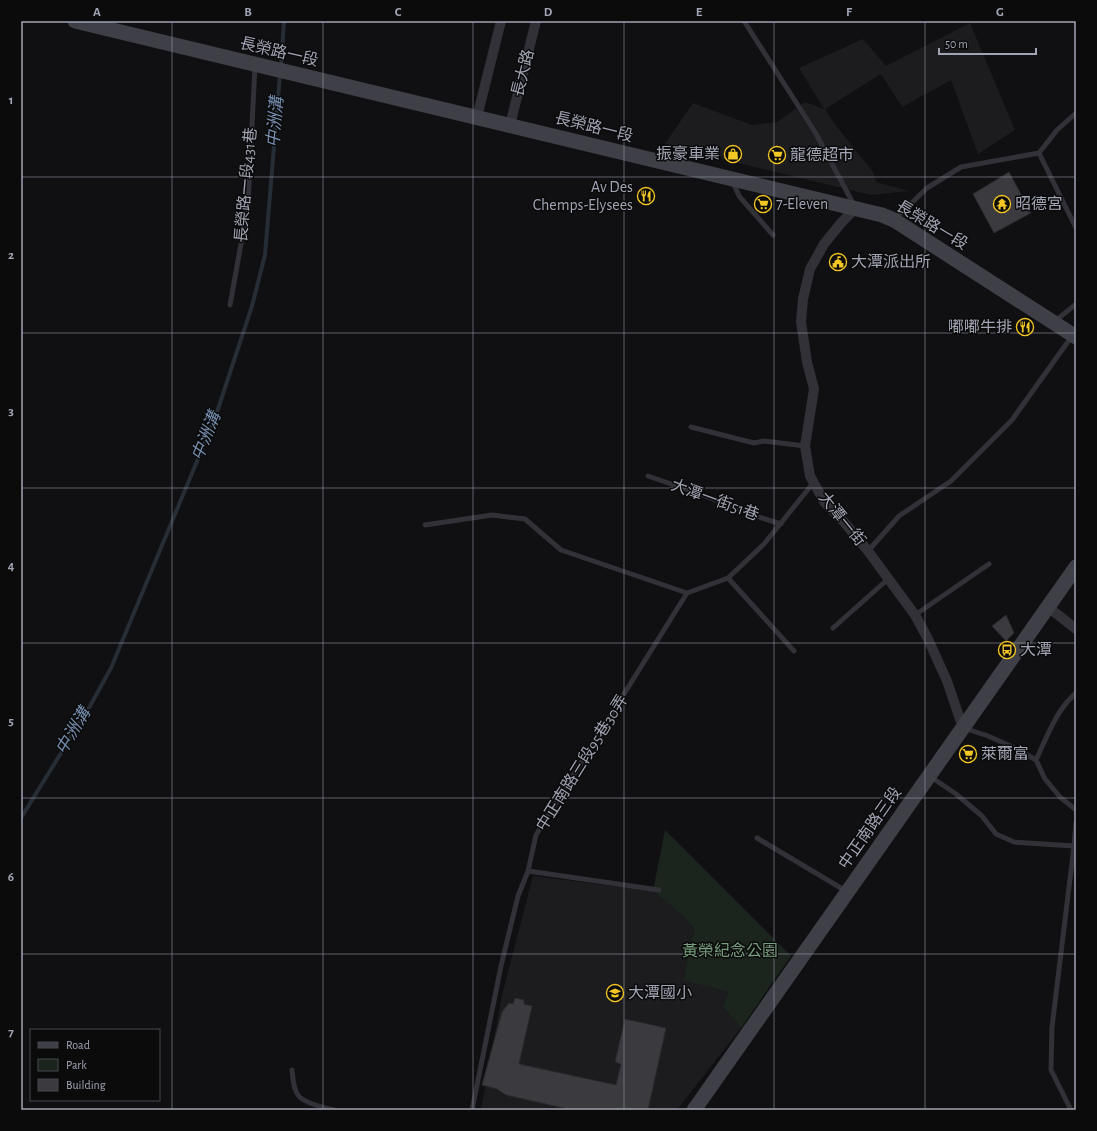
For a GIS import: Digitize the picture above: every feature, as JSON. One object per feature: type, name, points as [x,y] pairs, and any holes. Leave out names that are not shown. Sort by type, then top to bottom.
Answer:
[{"type":"street","name":"長榮路一段","points":[[75,21],[882,215],[894,220],[1074,336]]},
{"type":"street","points":[[476,117],[500,21]]},
{"type":"street","name":"長大路","points":[[510,125],[536,21]]},
{"type":"street","name":"大潭一街","points":[[856,208],[841,223],[824,244],[810,269],[803,299],[801,322],[807,362],[814,389],[805,446],[810,476],[825,503],[844,522],[868,551],[915,615],[947,681],[964,728]]},
{"type":"street","name":"中正南路三段","points":[[694,1110],[964,728],[1076,566]]},
{"type":"street","points":[[1048,607],[1076,629]]},
{"type":"lane","points":[[744,21],[815,132],[856,208]]},
{"type":"lane","name":"長榮路一段431巷","points":[[230,305],[248,205],[255,65]]},
{"type":"lane","points":[[894,220],[927,188],[961,167],[1039,153],[1057,130],[1076,113]]},
{"type":"lane","points":[[1039,153],[1076,228]]},
{"type":"lane","points":[[732,179],[739,196],[773,235]]},
{"type":"lane","points":[[1053,323],[1076,304]]},
{"type":"lane","points":[[868,551],[899,516],[951,481],[1012,420],[1074,336]]},
{"type":"lane","points":[[691,427],[754,443],[764,441],[805,446]]},
{"type":"lane","name":"大潭一街51巷","points":[[648,476],[781,524]]},
{"type":"lane","name":"大潭一街51巷","points":[[688,593],[728,578],[764,544],[814,482]]},
{"type":"lane","points":[[425,525],[492,515],[525,520],[561,550],[688,593]]},
{"type":"lane","points":[[915,615],[989,564]]},
{"type":"lane","points":[[728,578],[794,651]]},
{"type":"lane","points":[[833,628],[888,579]]},
{"type":"lane","name":"中正南路三段95巷30弄","points":[[472,1110],[503,958],[518,896],[528,871],[536,835],[688,593]]},
{"type":"lane","points":[[1036,760],[1053,723],[1069,700],[1076,693]]},
{"type":"lane","points":[[964,728],[988,736],[1015,748],[1036,760],[1045,779],[1060,797],[1076,810]]},
{"type":"lane","points":[[929,776],[956,794],[982,816],[996,834],[1014,842],[1074,846]]},
{"type":"lane","points":[[1071,1110],[1051,1070],[1052,1027],[1076,822]]},
{"type":"lane","points":[[757,838],[847,892]]},
{"type":"lane","points":[[528,871],[659,890]]},
{"type":"lane","points":[[292,1070],[295,1089],[299,1097],[317,1105],[334,1110]]},
{"type":"shaded area","points":[[970,23],[1015,130],[978,154],[951,80],[902,107],[881,74],[825,109],[834,123],[873,172],[876,182],[909,191],[871,195],[664,145],[693,103],[752,125],[777,122],[805,102],[824,109],[799,68],[863,39],[886,66]]},
{"type":"shaded area","name":"大潭國小","points":[[533,876],[653,891],[683,916],[694,929],[683,979],[728,992],[723,1007],[741,1028],[677,1110],[481,1110],[502,995]]},
{"type":"green space","name":"黃榮紀念公園","points":[[665,830],[791,956],[741,1028],[723,1007],[728,992],[683,980],[694,929],[683,916],[653,891]]},
{"type":"building","name":"昭德宮","points":[[1009,172],[1031,213],[994,233],[973,194]]},
{"type":"building","points":[[1006,615],[1014,633],[1006,641],[992,626]]},
{"type":"building","points":[[515,998],[524,1000],[524,1004],[532,1006],[519,1064],[616,1085],[621,1064],[615,1062],[625,1019],[666,1028],[648,1110],[572,1110],[506,1095],[497,1089],[482,1085],[502,1012],[509,1003],[513,1004]]},
{"type":"waterway","name":"中洲溝","points":[[281,67],[284,21]]},
{"type":"waterway","name":"中洲溝","points":[[21,818],[90,706],[111,668],[215,418],[252,306],[265,255],[280,74]]},
{"type":"place","name":"振豪車業","points":[[733,154]]},
{"type":"place","name":"龍德超市","points":[[777,155]]},
{"type":"place","name":"Av Des Chemps-Elysees","points":[[646,196]]},
{"type":"place","name":"7-Eleven","points":[[763,204]]},
{"type":"place","name":"昭德宮","points":[[1002,204]]},
{"type":"place","name":"大潭派出所","points":[[838,262]]},
{"type":"place","name":"嘟嘟牛排","points":[[1025,327]]},
{"type":"place","name":"大潭","points":[[1007,650]]},
{"type":"place","name":"萊爾富","points":[[968,754]]},
{"type":"place","name":"大潭國小","points":[[615,993]]}]
